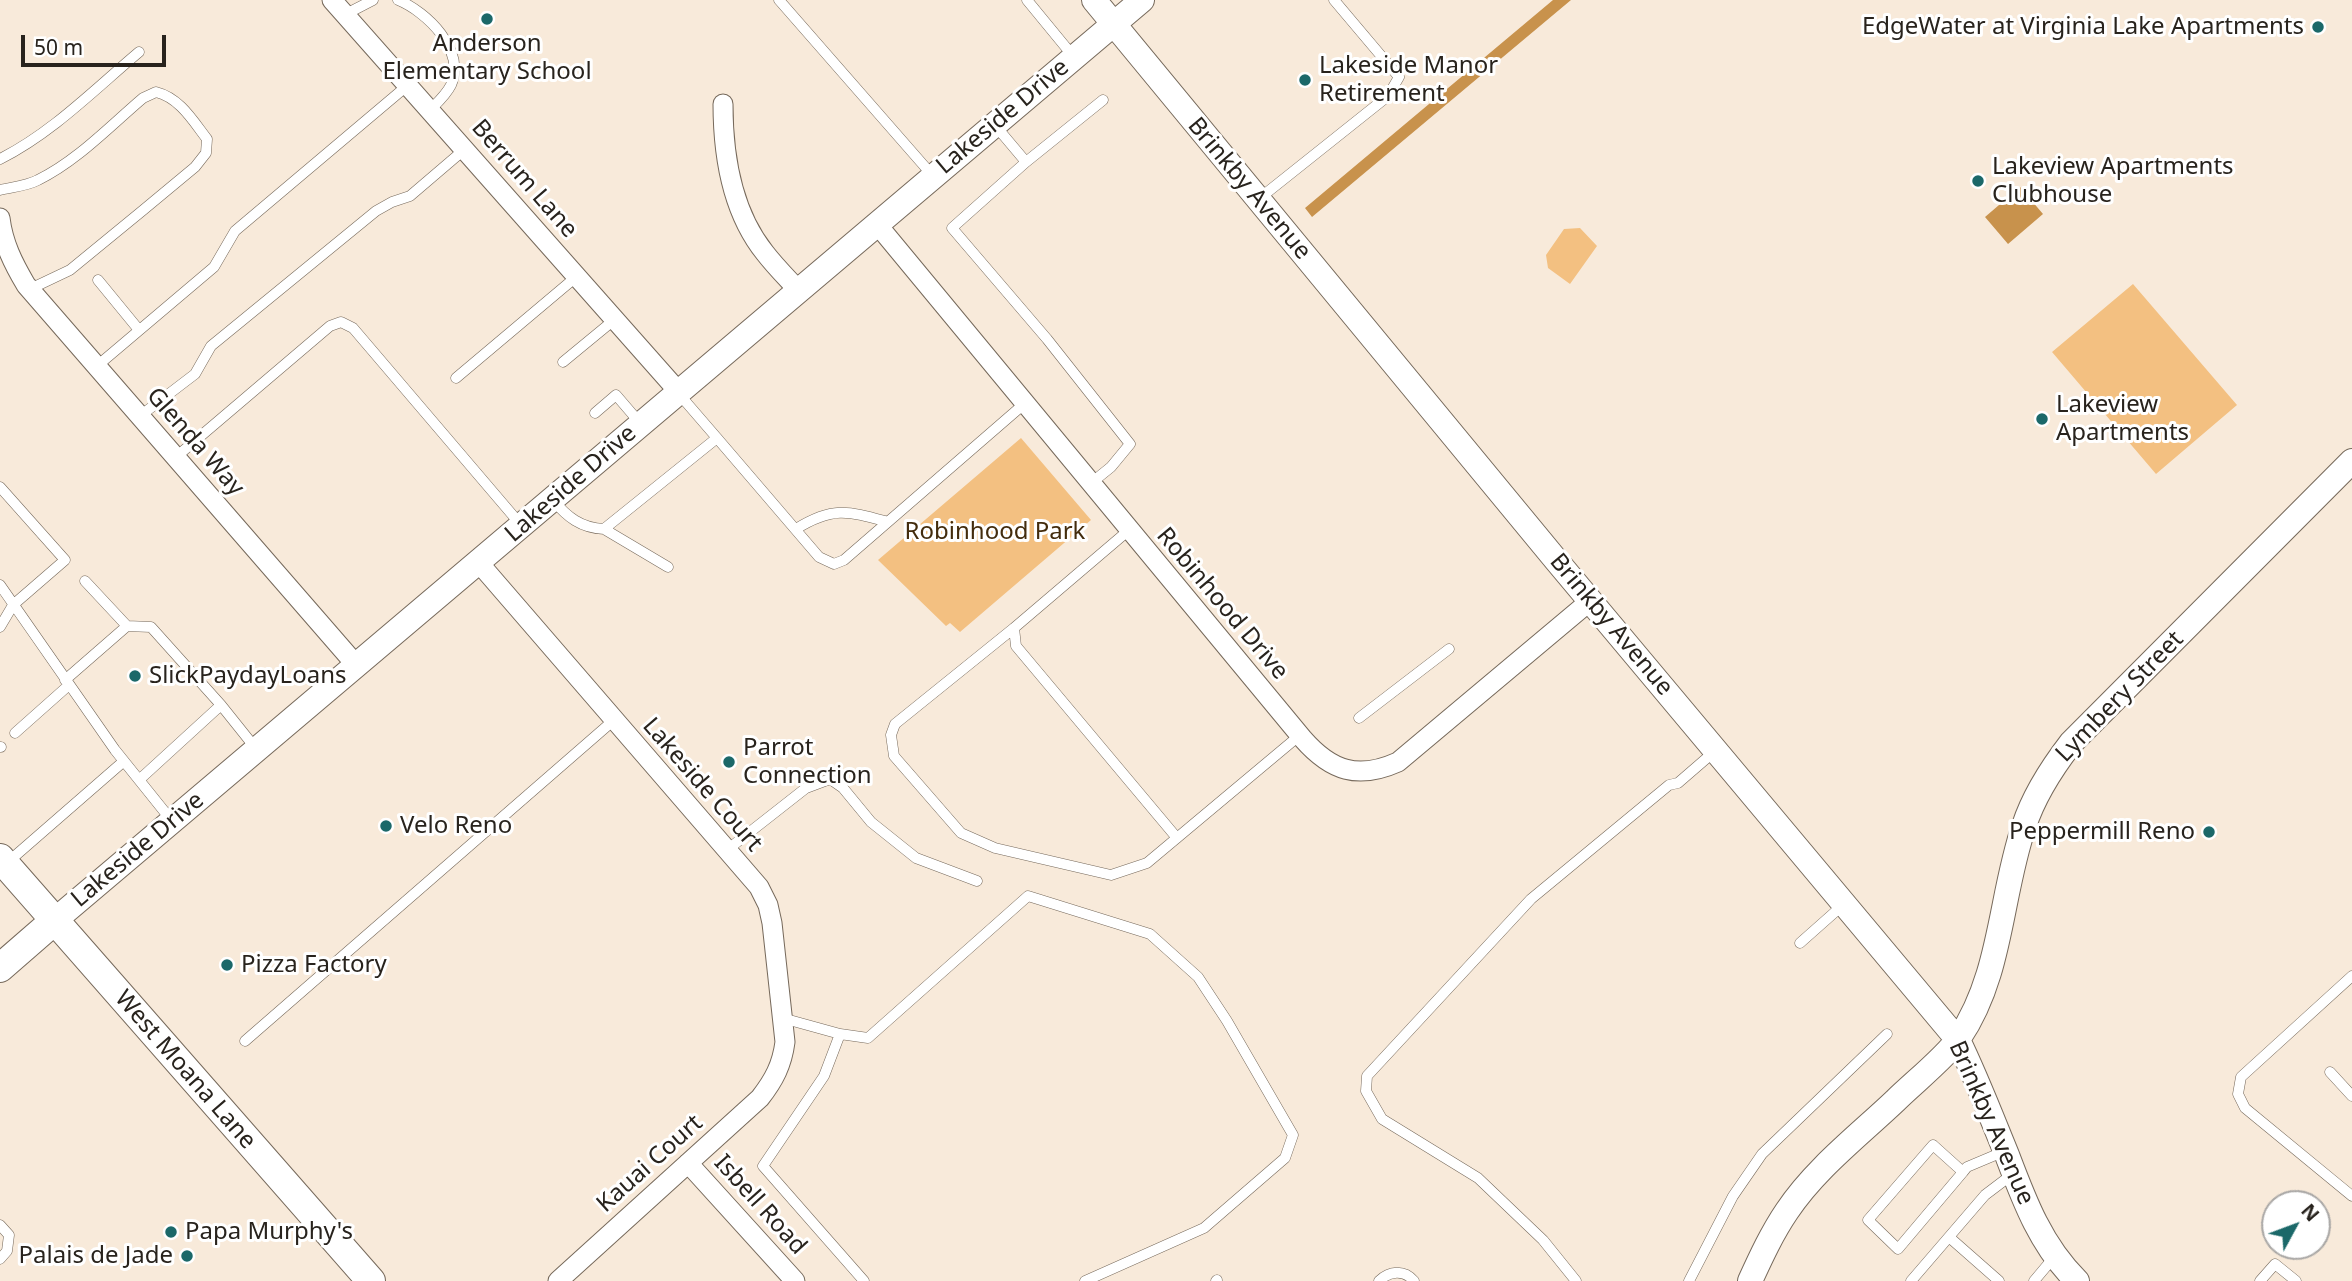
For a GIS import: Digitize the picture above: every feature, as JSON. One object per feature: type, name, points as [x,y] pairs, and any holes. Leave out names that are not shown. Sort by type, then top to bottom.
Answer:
[{"type":"main road","name":"West Moana Lane","points":[[3,861],[371,1281]]},
{"type":"main road","name":"Lakeside Drive","points":[[0,968],[54,921]]},
{"type":"street","name":"Brinkby Avenue","points":[[1094,0],[1590,601],[1958,1040],[1972,1068],[2030,1213],[2055,1256],[2077,1281]]},
{"type":"street","name":"Lakeside Drive","points":[[54,921],[1142,0]]},
{"type":"street","name":"Berrum Lane","points":[[339,7],[678,391]]},
{"type":"street","points":[[723,104],[723,132],[728,168],[748,226],[764,252],[798,290]]},
{"type":"street","name":"Glenda Way","points":[[0,218],[2,244],[30,289],[357,666]]},
{"type":"street","name":"Robinhood Drive","points":[[876,223],[1300,735],[1329,763],[1345,770],[1362,772],[1381,769],[1398,762],[1590,601]]},
{"type":"street","name":"Lymbery Street","points":[[1749,1281],[1769,1240],[1810,1181],[1958,1040],[1978,1006],[1989,976],[2024,827],[2035,798],[2051,770],[2071,743],[2352,461]]},
{"type":"street","name":"Lakeside Court","points":[[479,563],[758,887],[768,905],[772,923],[785,1042],[782,1062],[773,1081]]},
{"type":"street","name":"Kauai Court","points":[[558,1281],[760,1098],[773,1081]]},
{"type":"street","name":"Isbell Road","points":[[688,1163],[795,1281]]},
{"type":"lane","points":[[339,7],[373,0]]},
{"type":"lane","points":[[398,0],[413,6],[451,50],[454,66],[452,83],[445,95],[430,110]]},
{"type":"lane","points":[[779,0],[933,176]]},
{"type":"lane","points":[[1027,0],[1074,58]]},
{"type":"lane","points":[[1258,200],[1388,96],[1399,77],[1334,0]]},
{"type":"lane","points":[[0,159],[18,150],[48,128],[139,52]]},
{"type":"lane","points":[[97,366],[214,267],[235,231],[408,85]]},
{"type":"lane","points":[[0,190],[35,182],[47,175],[68,161],[143,98],[156,92],[167,95],[183,107],[207,139],[206,153],[194,167],[70,270],[30,289]]},
{"type":"lane","points":[[1090,484],[1111,467],[1130,444],[952,228],[1026,162],[1103,100]]},
{"type":"lane","points":[[994,124],[1026,162]]},
{"type":"lane","points":[[140,416],[195,374],[211,346],[275,292],[376,211],[410,196],[465,149]]},
{"type":"lane","points":[[456,378],[576,276]]},
{"type":"lane","points":[[98,280],[139,330]]},
{"type":"lane","points":[[563,362],[614,320]]},
{"type":"lane","points":[[176,457],[330,326],[341,323],[353,328],[522,526]]},
{"type":"lane","points":[[678,391],[820,556],[834,564],[844,561],[1024,404]]},
{"type":"lane","points":[[595,413],[616,395],[640,424]]},
{"type":"lane","points":[[604,529],[717,438]]},
{"type":"lane","points":[[0,487],[65,560],[13,605],[0,627]]},
{"type":"lane","points":[[552,500],[566,516],[590,529],[604,529],[668,568]]},
{"type":"lane","points":[[796,529],[813,519],[838,511],[858,513],[888,522]]},
{"type":"lane","points":[[1129,530],[895,724],[891,735],[894,756],[961,833],[995,848],[1111,874],[1147,863],[1300,735]]},
{"type":"lane","points":[[86,581],[127,626],[151,627],[221,705],[257,750]]},
{"type":"lane","points":[[0,585],[124,761],[173,821]]},
{"type":"lane","points":[[15,733],[127,626]]},
{"type":"lane","points":[[1014,628],[1016,646],[1177,838]]},
{"type":"lane","points":[[1359,718],[1449,649]]},
{"type":"lane","points":[[139,780],[221,705]]},
{"type":"lane","points":[[245,1041],[614,720]]},
{"type":"lane","points":[[1576,1281],[1543,1240],[1478,1178],[1382,1119],[1366,1091],[1367,1076],[1531,899],[1669,785],[1678,783],[1715,751]]},
{"type":"lane","points":[[3,861],[124,761]]},
{"type":"lane","points":[[727,850],[806,788],[830,779],[843,788],[871,822],[916,858],[977,881]]},
{"type":"lane","points":[[782,1017],[839,1034],[868,1038],[1028,896],[1150,934],[1198,977],[1227,1021],[1293,1135],[1285,1158],[1204,1228],[1085,1281]]},
{"type":"lane","points":[[1800,943],[1845,904]]},
{"type":"lane","points":[[2352,975],[2241,1077],[2238,1094],[2245,1108],[2352,1196]]},
{"type":"lane","points":[[839,1034],[824,1076],[763,1166],[864,1281]]},
{"type":"lane","points":[[1689,1281],[1733,1196],[1762,1154],[1887,1034]]},
{"type":"lane","points":[[2330,1072],[2352,1096]]},
{"type":"lane","points":[[1963,1172],[1933,1145],[1868,1220],[1898,1249],[1968,1167],[2010,1162]]},
{"type":"lane","points":[[1911,1281],[2010,1162]]},
{"type":"lane","points":[[0,1225],[9,1235],[7,1251],[0,1259]]},
{"type":"lane","points":[[1948,1237],[1998,1281]]},
{"type":"lane","points":[[2034,1281],[2055,1256]]},
{"type":"lane","points":[[2260,1281],[2275,1264],[2296,1281]]},
{"type":"lane","points":[[1379,1281],[1386,1274],[1398,1272],[1415,1281]]},
{"type":"green space","points":[[1580,228],[1597,246],[1570,284],[1548,268],[1546,255],[1564,229]]},
{"type":"green space","points":[[2133,284],[2237,405],[2156,474],[2052,352]]},
{"type":"green space","name":"Robinhood Park","points":[[1021,438],[1091,520],[960,632],[950,623],[946,626],[878,560]]},
{"type":"shaded area","points":[[1553,0],[1571,0],[1312,217],[1305,208]]},
{"type":"shaded area","points":[[2020,187],[2043,214],[2008,244],[1985,217]]},
{"type":"place","name":"Anderson Elementary School","points":[[487,19]]},
{"type":"place","name":"EdgeWater at Virginia Lake Apartments","points":[[2318,27]]},
{"type":"place","name":"Lakeside Manor Retirement","points":[[1305,80]]},
{"type":"place","name":"Lakeview Apartments Clubhouse","points":[[1978,181]]},
{"type":"place","name":"Lakeview Apartments","points":[[2042,419]]},
{"type":"place","name":"SlickPaydayLoans","points":[[135,676]]},
{"type":"place","name":"Parrot Connection","points":[[729,762]]},
{"type":"place","name":"Velo Reno","points":[[386,826]]},
{"type":"place","name":"Peppermill Reno","points":[[2209,832]]},
{"type":"place","name":"Pizza Factory","points":[[227,965]]},
{"type":"place","name":"Papa Murphy's","points":[[171,1232]]},
{"type":"place","name":"Palais de Jade","points":[[187,1256]]}]
